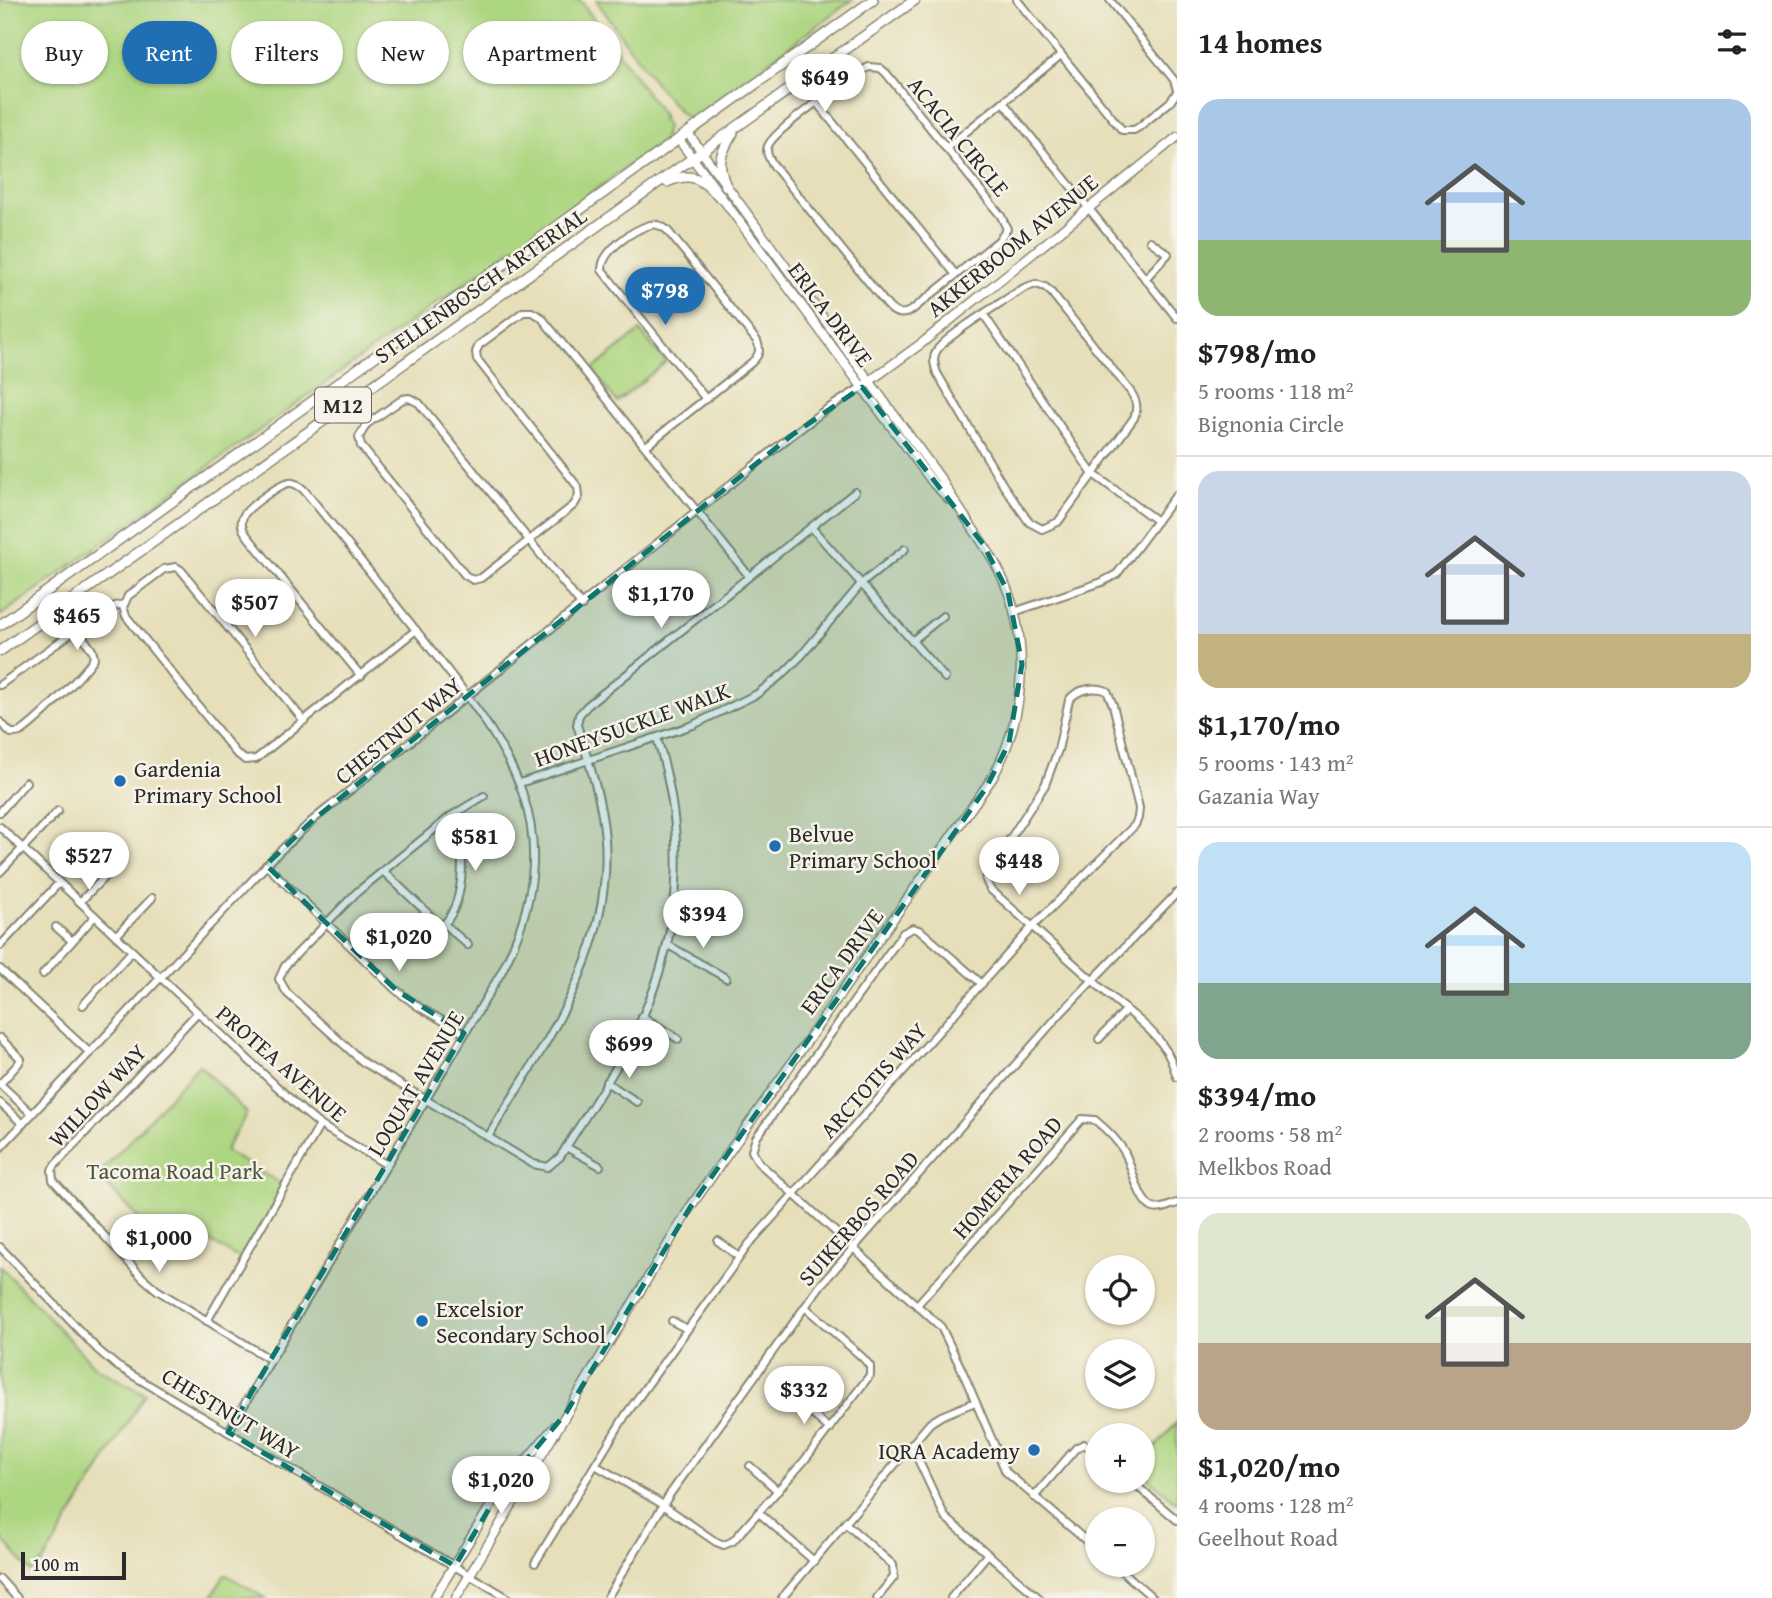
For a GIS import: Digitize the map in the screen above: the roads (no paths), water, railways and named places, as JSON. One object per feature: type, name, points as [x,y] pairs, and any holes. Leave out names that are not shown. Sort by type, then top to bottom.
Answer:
[{"type":"main road","name":"STELLENBOSCH ARTERIAL","points":[[0,625],[873,0]]},
{"type":"main road","name":"STELLENBOSCH ARTERIAL","points":[[0,651],[915,0]]},
{"type":"main road","points":[[726,186],[720,171],[720,161],[728,141],[739,126]]},
{"type":"main road","name":"ERICA DRIVE","points":[[456,1598],[671,1238],[719,1164],[993,778],[1009,743],[1019,702],[1020,642],[1008,592],[992,557],[957,508],[941,479],[688,134]]},
{"type":"main road","name":"AKKERBOOM AVENUE","points":[[862,387],[922,343],[1177,137]]},
{"type":"main road","name":"ERICA DRIVE","points":[[679,140],[934,484],[957,508]]},
{"type":"main road","points":[[652,188],[679,177],[689,176],[703,182],[720,197]]},
{"type":"main road","name":"ERICA DRIVE","points":[[434,1598],[499,1492],[566,1413]]},
{"type":"street","points":[[1017,0],[1122,130],[1133,130],[1170,102],[1177,91],[1174,80],[1110,0]]},
{"type":"street","points":[[946,148],[1061,55]]},
{"type":"street","name":"ACACIA CIRCLE","points":[[880,68],[1001,216],[1007,229],[998,241],[912,310],[903,314],[894,313],[768,158],[768,144],[775,136],[817,103],[863,70],[880,68]]},
{"type":"street","points":[[1003,102],[1177,318]]},
{"type":"street","points":[[817,103],[956,275]]},
{"type":"street","points":[[646,446],[706,399],[756,359],[759,354],[759,345],[667,230],[659,225],[650,225],[608,251],[602,260],[602,270],[706,399]]},
{"type":"street","points":[[1145,279],[1168,254],[1150,241]]},
{"type":"street","points":[[1032,285],[1045,287],[1133,395],[1137,410],[1133,418],[1058,522],[1047,529],[1032,526],[1021,512],[995,472],[935,366],[935,353],[939,348],[984,315],[1032,285]]},
{"type":"street","points":[[582,606],[530,540],[419,402],[403,399],[361,430],[359,437],[361,446],[465,575],[473,579],[481,578],[530,540],[574,505],[579,496],[578,487],[477,359],[476,352],[484,341],[523,312],[537,314],[749,576]]},
{"type":"street","points":[[984,315],[1092,473],[1157,521]]},
{"type":"street","name":"CHESTNUT WAY","points":[[0,1148],[266,865],[313,820],[821,413],[862,387]]},
{"type":"street","name":"LOQUAT AVENUE","points":[[228,1432],[501,973],[526,915],[533,874],[531,825],[520,783],[499,742],[468,696],[300,486],[284,484],[248,509],[241,521],[248,538],[361,676]]},
{"type":"street","points":[[488,1137],[578,984],[597,933],[605,884],[605,838],[589,761],[577,725],[579,715],[855,492]]},
{"type":"street","points":[[1014,612],[1102,582],[1117,574],[1177,494]]},
{"type":"street","points":[[811,527],[945,678]]},
{"type":"street","name":"HONEYSUCKLE WALK","points":[[520,783],[716,716],[764,688],[801,656],[861,584],[905,549]]},
{"type":"street","points":[[304,721],[181,570],[164,569],[128,596],[124,604],[126,616],[241,758],[257,759],[361,676],[416,630]]},
{"type":"street","points":[[0,685],[107,608],[124,604]]},
{"type":"street","points":[[912,641],[943,616]]},
{"type":"street","points":[[0,722],[11,733],[20,732],[89,666],[94,657],[93,652],[78,629]]},
{"type":"street","name":"ARCTOTIS WAY","points":[[535,1563],[625,1416],[739,1257],[1032,927],[1125,835],[1138,818],[1139,808],[1114,705],[1107,691],[1101,689],[1092,688],[1079,692],[1069,700],[1058,750],[1045,785],[988,873],[986,880],[990,889],[1032,927]]},
{"type":"street","points":[[484,796],[452,816],[356,893],[282,970],[279,979],[281,985],[363,1062],[533,1164],[548,1167],[557,1161],[566,1147],[642,1016],[668,945],[675,901],[677,842],[673,806],[657,738]]},
{"type":"street","points":[[0,812],[26,782]]},
{"type":"street","points":[[0,872],[58,811]]},
{"type":"street","points":[[444,924],[453,911],[462,867],[460,835],[452,816]]},
{"type":"street","name":"PROTEA AVENUE","points":[[0,827],[320,1125],[387,1165]]},
{"type":"street","points":[[266,865],[407,998],[464,1033]]},
{"type":"street","points":[[80,902],[114,867]]},
{"type":"street","points":[[383,871],[439,924],[444,924],[468,945]]},
{"type":"street","points":[[0,946],[59,883]]},
{"type":"street","name":"SUIKERBOS ROAD","points":[[607,1598],[662,1506],[805,1307],[853,1247],[1092,980],[1177,894]]},
{"type":"street","points":[[116,936],[152,898]]},
{"type":"street","points":[[43,974],[95,916]]},
{"type":"street","points":[[57,927],[72,941]]},
{"type":"street","points":[[1032,927],[1153,1034],[1170,1058],[1177,1077]]},
{"type":"street","points":[[982,984],[920,931],[913,929],[903,933],[752,1145],[754,1157],[941,1327],[1006,1472],[1085,1540]]},
{"type":"street","points":[[668,945],[726,978]]},
{"type":"street","points":[[83,1005],[132,951]]},
{"type":"street","points":[[0,969],[90,1053]]},
{"type":"street","points":[[1099,1039],[1126,1010]]},
{"type":"street","name":"WILLOW WAY","points":[[198,1012],[56,1164],[52,1174],[56,1186],[142,1278],[171,1301],[271,1360]]},
{"type":"street","points":[[642,1016],[678,1039]]},
{"type":"street","points":[[0,1038],[21,1059],[0,1084],[32,1114]]},
{"type":"street","points":[[1170,1058],[1177,1053]]},
{"type":"street","points":[[606,1082],[637,1102]]},
{"type":"street","points":[[0,1103],[23,1124]]},
{"type":"street","name":"HOMERIA ROAD","points":[[917,1305],[1082,1119],[1095,1120],[1124,1151],[1143,1198],[1149,1206],[1159,1209],[1177,1203]]},
{"type":"street","points":[[207,1321],[320,1125]]},
{"type":"street","points":[[566,1147],[600,1166]]},
{"type":"street","points":[[718,1241],[739,1257]]},
{"type":"street","name":"CHESTNUT WAY","points":[[0,1247],[108,1359],[508,1598]]},
{"type":"street","points":[[595,1465],[716,1542],[724,1545],[733,1541],[830,1429],[867,1381],[871,1371],[862,1357],[805,1307]]},
{"type":"street","points":[[672,1321],[687,1329]]},
{"type":"street","points":[[796,1401],[830,1429]]},
{"type":"street","points":[[782,1598],[935,1419],[975,1402]]},
{"type":"street","points":[[1034,1497],[1076,1448],[1085,1445]]},
{"type":"street","points":[[909,1448],[916,1455],[945,1517],[1039,1598]]},
{"type":"street","points":[[750,1466],[778,1491]]},
{"type":"street","points":[[1145,1493],[1177,1520]]},
{"type":"street","points":[[758,1513],[814,1560]]},
{"type":"street","points":[[845,1523],[893,1565],[894,1577],[877,1598]]},
{"type":"street","points":[[951,1598],[987,1555]]},
{"type":"street","points":[[1129,1577],[1153,1598]]},
{"type":"street","points":[[0,1579],[17,1598]]},
{"type":"place","name":"Gardenia Primary School","points":[[120,781]]},
{"type":"place","name":"Belvue Primary School","points":[[775,846]]},
{"type":"place","name":"Excelsior Secondary School","points":[[422,1321]]},
{"type":"place","name":"IQRA Academy","points":[[1034,1450]]},
{"type":"park label","name":"Tacoma Road Park","points":[[175,1170]]}]
